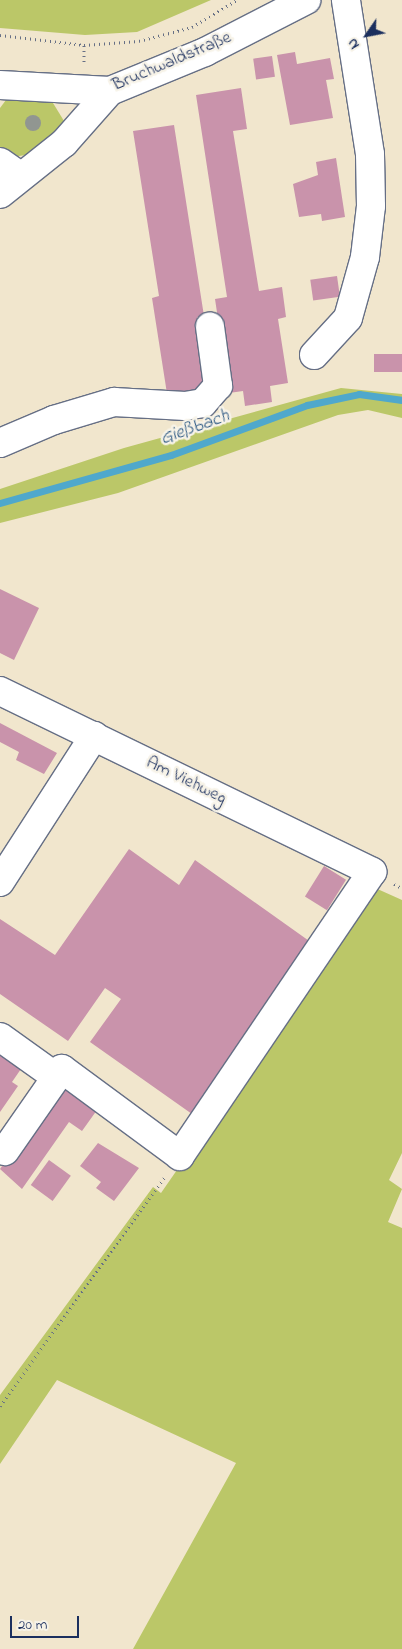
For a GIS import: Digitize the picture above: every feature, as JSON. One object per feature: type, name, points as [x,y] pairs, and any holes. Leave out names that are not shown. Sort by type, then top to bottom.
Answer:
[{"type":"street","name":"Bruchwaldstraße","points":[[0,85],[110,91],[205,52],[306,0]]},
{"type":"street","points":[[314,354],[348,318],[365,257],[371,206],[370,154],[346,0]]},
{"type":"street","points":[[0,194],[10,169],[64,143],[110,91]]},
{"type":"street","points":[[0,443],[54,420],[114,402],[185,406],[203,403],[218,386],[210,327]]},
{"type":"street","name":"Am Viehweg","points":[[0,691],[372,872],[180,1156]]},
{"type":"street","points":[[0,882],[94,736]]},
{"type":"street","points":[[0,1037],[56,1077]]},
{"type":"street","points":[[5,1151],[62,1069],[180,1156]]},
{"type":"path","points":[[0,35],[84,45],[139,41],[192,27],[237,0]]},
{"type":"path","points":[[0,1406],[180,1156]]},
{"type":"green space","points":[[0,0],[211,0],[137,32],[85,35],[0,28]]},
{"type":"green space","points":[[9,96],[53,103],[64,121],[58,134],[26,155],[12,157],[0,150],[0,108]]},
{"type":"green space","points":[[341,388],[402,394],[402,418],[368,410],[338,415],[118,493],[0,523],[0,489],[124,448]]},
{"type":"green space","points":[[373,887],[402,900],[402,1153],[389,1180],[402,1189],[388,1222],[402,1228],[402,1649],[133,1649],[236,1463],[57,1380],[0,1464],[0,1395],[153,1187],[161,1193]]},
{"type":"building","points":[[295,52],[297,64],[330,58],[334,79],[326,80],[333,118],[290,125],[277,55]]},
{"type":"building","points":[[272,56],[275,77],[256,79],[253,59]]},
{"type":"building","points":[[241,88],[247,129],[233,131],[259,291],[282,287],[286,317],[278,319],[288,383],[270,386],[272,402],[245,406],[243,391],[229,393],[215,299],[227,297],[196,95]]},
{"type":"building","points":[[174,125],[204,316],[197,317],[209,393],[168,400],[152,298],[159,296],[133,131]]},
{"type":"building","points":[[336,158],[345,217],[322,221],[321,214],[299,217],[293,184],[318,175],[316,162]]},
{"type":"building","points":[[337,276],[340,297],[313,301],[310,280]]},
{"type":"building","points":[[374,354],[402,354],[402,372],[374,372]]},
{"type":"building","points":[[0,589],[39,608],[14,660],[0,653]]},
{"type":"building","points":[[0,723],[57,753],[44,774],[16,760],[19,752],[0,742]]},
{"type":"building","points":[[129,849],[179,885],[195,860],[312,943],[192,1114],[90,1042],[121,999],[105,988],[68,1041],[0,994],[0,919],[55,955]]},
{"type":"building","points":[[324,866],[346,880],[327,910],[305,897]]},
{"type":"building","points":[[0,1051],[23,1066],[12,1082],[18,1086],[0,1112]]},
{"type":"building","points":[[66,1088],[97,1110],[82,1131],[69,1122],[22,1189],[0,1169],[45,1105],[51,1109]]},
{"type":"building","points":[[98,1143],[139,1168],[114,1201],[96,1188],[101,1182],[80,1166]]},
{"type":"building","points":[[49,1160],[71,1176],[53,1201],[31,1185]]},
{"type":"waterway","name":"Gießbach","points":[[0,503],[171,455],[307,405],[359,394],[402,400]]}]
